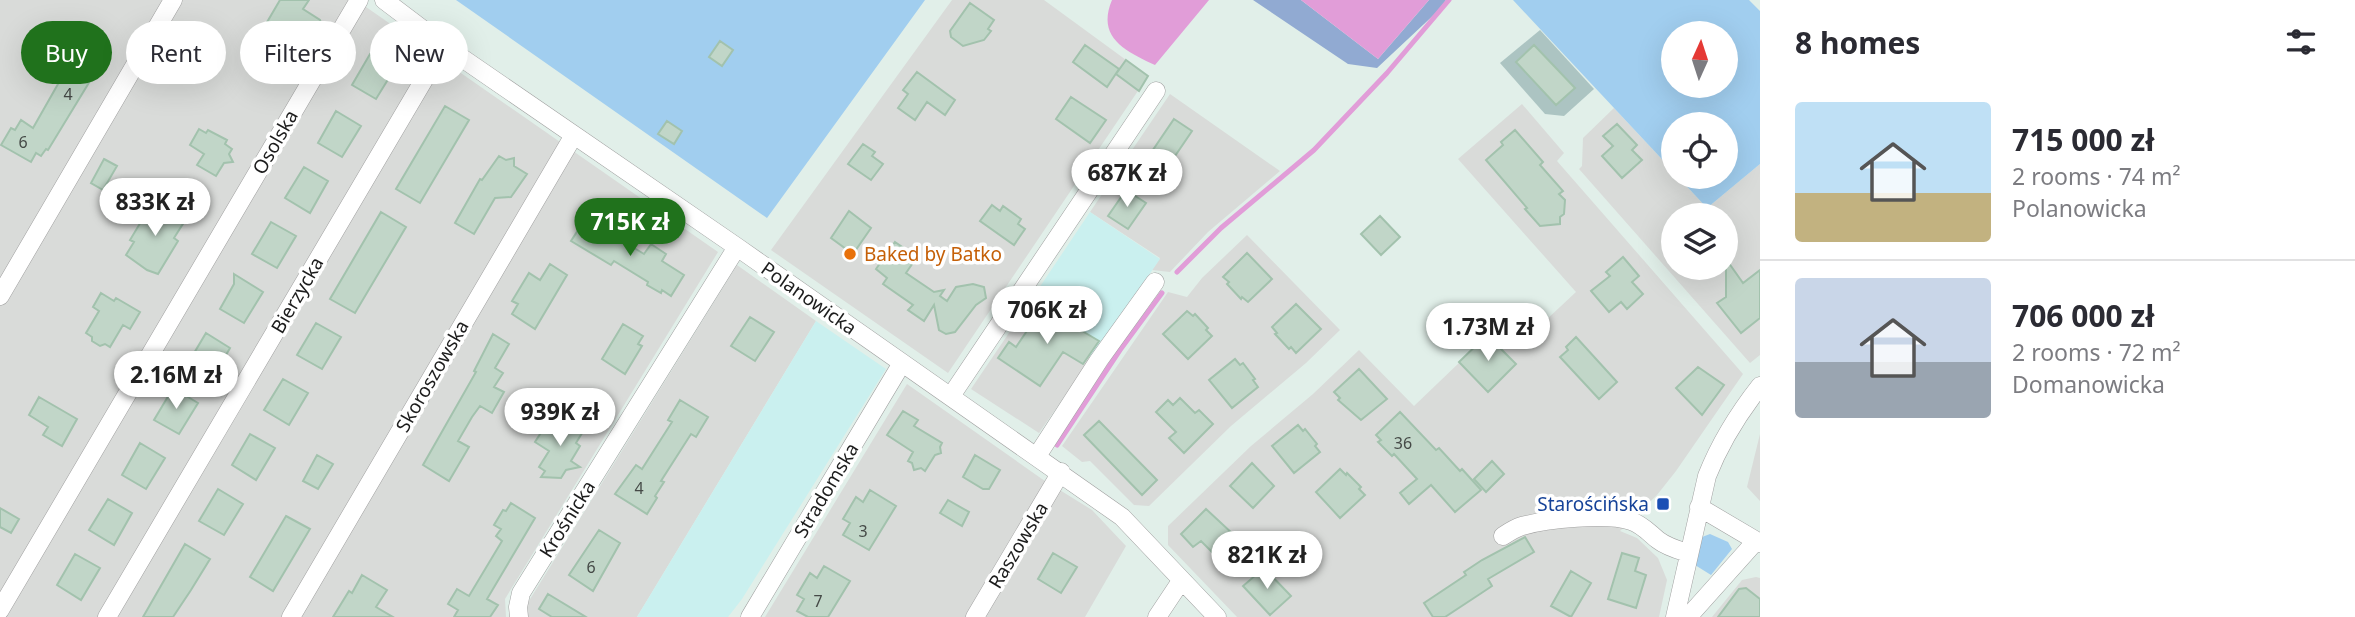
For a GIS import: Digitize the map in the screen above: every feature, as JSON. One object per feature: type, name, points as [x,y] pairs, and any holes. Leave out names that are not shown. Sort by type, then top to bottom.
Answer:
[{"type":"street","points":[[0,296],[173,0]]},
{"type":"street","name":"Osolska","points":[[0,610],[359,0]]},
{"type":"street","name":"Polanowicka","points":[[384,0],[412,21]]},
{"type":"street","name":"Polanowicka","points":[[468,62],[1061,472],[1122,517],[1142,535],[1217,617]]},
{"type":"street","name":"Bierzycka","points":[[107,617],[421,84]]},
{"type":"street","points":[[951,396],[1156,91]]},
{"type":"street","name":"Skoroszowska","points":[[291,617],[574,135]]},
{"type":"street","name":"Krośnicka","points":[[519,617],[521,593],[737,247]]},
{"type":"street","points":[[1037,456],[1099,360],[1155,282]]},
{"type":"street","name":"Stradomska","points":[[750,617],[902,363]]},
{"type":"street","points":[[1675,617],[1699,507],[1714,459],[1739,414],[1760,386]]},
{"type":"street","name":"Raszowska","points":[[975,617],[1061,472]]},
{"type":"street","points":[[1688,617],[1758,542],[1699,507]]},
{"type":"street","points":[[1503,536],[1520,526],[1612,517],[1639,525],[1669,547],[1688,553]]},
{"type":"street","points":[[1157,617],[1181,580]]},
{"type":"shaded area","points":[[0,0],[356,0],[386,21],[370,21],[370,84],[468,84],[468,78],[718,252],[505,599],[506,617],[0,617]]},
{"type":"shaded area","points":[[456,0],[925,0],[767,218]]},
{"type":"shaded area","points":[[952,0],[1044,0],[1148,76],[948,373],[771,250]]},
{"type":"shaded area","points":[[1112,0],[1209,0],[1155,65],[1124,48],[1111,34],[1108,13]]},
{"type":"shaded area","points":[[1253,0],[1301,0],[1378,59],[1429,0],[1446,0],[1439,10],[1377,68],[1348,64]]},
{"type":"shaded area","points":[[1301,0],[1429,0],[1378,59]]},
{"type":"shaded area","points":[[1513,0],[1749,0],[1760,11],[1760,164],[1738,182],[1738,112],[1661,112],[1661,158]]},
{"type":"shaded area","points":[[1540,30],[1594,89],[1564,116],[1545,114],[1500,63]]},
{"type":"shaded area","points":[[1170,94],[1280,171],[1208,232],[1170,272],[1152,270],[1160,258],[1090,212]]},
{"type":"shaded area","points":[[1522,104],[1564,153],[1557,161],[1743,374],[1676,471],[1657,495],[1620,531],[1637,538],[1658,558],[1667,580],[1659,617],[1237,617],[1168,545],[1168,526],[1251,446],[1313,394],[1359,350],[1414,406],[1509,315],[1530,335],[1576,292],[1458,159]]},
{"type":"shaded area","points":[[1614,108],[1661,158],[1661,189],[1689,189],[1702,203],[1661,203],[1661,262],[1579,169],[1582,166],[1583,138]]},
{"type":"shaded area","points":[[1760,164],[1760,355],[1750,363],[1677,280],[1738,280],[1738,203],[1713,203],[1730,189],[1738,189],[1738,182]]},
{"type":"shaded area","points":[[1689,189],[1730,189],[1713,203],[1702,203]]},
{"type":"shaded area","points":[[1090,212],[1160,259],[1092,357],[1031,321],[1019,318]]},
{"type":"shaded area","points":[[1247,235],[1340,330],[1306,363],[1231,426],[1149,506],[1134,505],[1090,461],[1082,462],[1062,446],[1168,292],[1187,297],[1202,278]]},
{"type":"shaded area","points":[[737,265],[816,321],[637,617],[528,617],[527,604]]},
{"type":"shaded area","points":[[1019,318],[1031,321],[1092,357],[1039,433],[971,389]]},
{"type":"shaded area","points":[[816,321],[886,369],[742,599],[728,617],[637,617]]},
{"type":"shaded area","points":[[907,384],[1042,479],[1092,510],[1126,546],[1085,617],[765,617]]},
{"type":"shaded area","points":[[1760,434],[1760,501],[1747,487]]},
{"type":"shaded area","points":[[1710,534],[1728,542],[1732,549],[1711,575],[1695,565],[1702,537]]},
{"type":"shaded area","points":[[1760,578],[1760,617],[1712,617],[1742,580]]},
{"type":"building","points":[[280,0],[309,0],[303,9],[320,21],[268,21]]},
{"type":"building","points":[[970,3],[994,20],[988,29],[991,31],[984,40],[963,46],[951,37],[950,31]]},
{"type":"building","points":[[720,41],[733,50],[722,66],[709,57]]},
{"type":"building","points":[[1085,45],[1119,69],[1107,87],[1073,62]]},
{"type":"building","points":[[1534,45],[1575,88],[1556,105],[1516,62]]},
{"type":"building","points":[[370,54],[370,84],[385,84],[376,99],[352,85],[356,84],[356,78]]},
{"type":"building","points":[[1126,60],[1148,76],[1139,91],[1116,74]]},
{"type":"building","points":[[917,72],[955,100],[945,115],[927,102],[915,120],[898,108],[908,94],[903,90]]},
{"type":"building","points":[[58,84],[88,84],[48,150],[41,156],[36,153],[31,162],[1,145],[11,128],[15,130],[21,120],[33,128]]},
{"type":"building","points":[[1071,97],[1106,120],[1090,143],[1056,119]]},
{"type":"building","points":[[445,106],[469,120],[420,203],[396,189]]},
{"type":"building","points":[[336,111],[361,126],[342,157],[318,143]]},
{"type":"building","points":[[1174,119],[1192,131],[1160,178],[1142,166]]},
{"type":"building","points":[[667,121],[682,131],[674,144],[658,134]]},
{"type":"building","points":[[1617,124],[1637,145],[1632,150],[1642,160],[1622,178],[1602,156],[1613,146],[1603,136]]},
{"type":"building","points":[[199,129],[206,133],[208,130],[227,140],[225,144],[232,149],[229,154],[233,162],[224,163],[216,176],[197,165],[204,154],[190,145]]},
{"type":"building","points":[[1515,130],[1543,162],[1540,165],[1563,191],[1559,194],[1565,200],[1560,224],[1540,226],[1486,160]]},
{"type":"building","points":[[863,144],[875,152],[872,156],[883,164],[871,180],[848,164]]},
{"type":"building","points":[[499,156],[506,160],[514,158],[514,166],[527,174],[511,197],[495,198],[474,234],[455,223],[480,179],[482,180]]},
{"type":"building","points":[[104,159],[117,166],[103,190],[91,183]]},
{"type":"building","points":[[304,167],[328,181],[310,213],[285,198]]},
{"type":"building","points":[[1126,190],[1146,203],[1128,229],[1108,216]]},
{"type":"building","points":[[154,200],[186,219],[174,238],[178,241],[158,274],[147,270],[126,255],[134,242],[130,240]]},
{"type":"building","points":[[992,205],[1000,211],[1003,206],[1021,219],[1018,224],[1025,229],[1014,245],[980,221]]},
{"type":"building","points":[[849,211],[871,228],[853,254],[831,238]]},
{"type":"building","points":[[381,212],[406,227],[355,313],[330,299]]},
{"type":"building","points":[[1380,216],[1400,237],[1381,255],[1361,234]]},
{"type":"building","points":[[271,222],[296,236],[277,268],[252,254]]},
{"type":"building","points":[[582,224],[591,230],[595,224],[644,254],[651,244],[666,254],[662,261],[684,275],[671,296],[647,285],[648,282],[614,261],[611,265],[571,241]]},
{"type":"building","points":[[895,242],[917,257],[906,273],[934,292],[944,290],[940,296],[947,301],[956,287],[973,284],[984,287],[986,298],[976,305],[955,332],[946,334],[939,330],[934,305],[924,321],[908,310],[913,305],[883,284],[887,278],[876,269]]},
{"type":"building","points":[[1247,253],[1272,279],[1248,302],[1242,297],[1241,299],[1223,277]]},
{"type":"building","points":[[1623,257],[1639,276],[1632,282],[1643,294],[1627,309],[1621,302],[1609,312],[1591,291],[1610,276],[1606,272]]},
{"type":"building","points":[[550,264],[567,275],[535,329],[512,314],[518,304],[512,301],[529,273],[540,280]]},
{"type":"building","points":[[1760,270],[1760,318],[1741,333],[1717,303],[1726,297],[1726,280],[1738,280],[1738,276],[1743,283]]},
{"type":"building","points":[[234,274],[263,292],[244,323],[220,309],[234,284]]},
{"type":"building","points":[[101,293],[140,312],[130,329],[123,325],[110,347],[105,344],[100,346],[86,333],[99,311],[93,307]]},
{"type":"building","points":[[1296,304],[1321,329],[1296,353],[1275,334],[1277,333],[1272,327]]},
{"type":"building","points":[[1040,306],[1099,341],[1083,364],[1063,352],[1040,386],[998,358],[1009,342],[1016,347]]},
{"type":"building","points":[[1187,311],[1193,316],[1195,314],[1212,336],[1188,359],[1163,334]]},
{"type":"building","points":[[750,317],[774,332],[755,361],[731,346]]},
{"type":"building","points":[[316,323],[341,337],[322,369],[297,355]]},
{"type":"building","points":[[623,324],[643,336],[638,344],[642,346],[625,374],[602,359]]},
{"type":"building","points":[[206,333],[230,348],[212,379],[187,365]]},
{"type":"building","points":[[493,334],[509,344],[495,368],[503,373],[494,387],[504,392],[492,413],[480,406],[472,417],[458,441],[469,447],[449,481],[423,465],[476,372],[474,371]]},
{"type":"building","points":[[1487,335],[1516,364],[1488,392],[1459,362]]},
{"type":"building","points":[[1576,337],[1617,382],[1599,399],[1560,357]]},
{"type":"building","points":[[1235,359],[1240,365],[1243,363],[1258,387],[1232,408],[1209,380]]},
{"type":"building","points":[[1698,367],[1724,385],[1702,415],[1676,388]]},
{"type":"building","points":[[1359,369],[1387,399],[1361,420],[1338,400],[1340,398],[1334,392]]},
{"type":"building","points":[[283,379],[308,393],[289,425],[264,410]]},
{"type":"building","points":[[173,388],[198,403],[179,434],[154,420]]},
{"type":"building","points":[[39,397],[77,419],[62,446],[43,435],[48,427],[29,415]]},
{"type":"building","points":[[1180,398],[1195,413],[1199,410],[1213,424],[1184,453],[1169,438],[1176,432],[1156,412],[1168,400],[1173,405]]},
{"type":"building","points":[[680,400],[708,417],[696,437],[691,434],[661,481],[664,482],[647,514],[615,494],[636,465],[642,469],[672,422],[668,420]]},
{"type":"building","points":[[903,411],[918,420],[914,426],[942,443],[941,453],[935,455],[925,471],[921,468],[914,470],[912,463],[908,461],[913,452],[887,435]]},
{"type":"building","points":[[1400,412],[1436,450],[1439,448],[1481,490],[1455,512],[1431,485],[1409,504],[1400,493],[1417,479],[1394,454],[1392,456],[1378,442],[1381,440],[1376,435]]},
{"type":"building","points":[[571,416],[587,425],[576,443],[580,446],[571,461],[580,467],[566,470],[561,478],[541,477],[545,471],[539,467],[549,451],[535,442],[546,425],[560,434]]},
{"type":"building","points":[[1099,421],[1157,480],[1142,495],[1084,435]]},
{"type":"building","points":[[1298,425],[1303,431],[1305,429],[1320,452],[1294,473],[1272,446]]},
{"type":"building","points":[[250,434],[275,448],[256,480],[232,465]]},
{"type":"building","points":[[140,443],[165,458],[146,489],[122,475]]},
{"type":"building","points":[[317,455],[333,464],[318,489],[303,481]]},
{"type":"building","points":[[975,455],[1000,470],[989,489],[983,489],[963,477]]},
{"type":"building","points":[[1492,461],[1504,474],[1486,492],[1474,479]]},
{"type":"building","points":[[1252,463],[1274,486],[1253,508],[1230,486]]},
{"type":"building","points":[[1340,469],[1361,487],[1359,489],[1365,495],[1340,518],[1316,492]]},
{"type":"building","points":[[218,489],[243,504],[224,535],[199,521]]},
{"type":"building","points":[[870,490],[896,506],[869,550],[843,535],[850,523],[843,519],[856,497],[863,502]]},
{"type":"building","points":[[108,499],[132,513],[114,545],[89,530]]},
{"type":"building","points":[[948,500],[969,512],[962,526],[940,513]]},
{"type":"building","points":[[511,503],[535,518],[487,599],[498,605],[490,617],[454,617],[458,610],[448,604],[457,589],[469,596],[502,541],[496,536],[501,529],[494,525]]},
{"type":"building","points":[[0,508],[19,519],[11,533],[0,527]]},
{"type":"building","points":[[1206,509],[1234,535],[1214,554],[1201,541],[1193,547],[1181,534]]},
{"type":"building","points":[[286,516],[310,529],[273,591],[250,577]]},
{"type":"building","points":[[599,530],[620,543],[593,591],[569,575]]},
{"type":"building","points":[[1525,537],[1534,552],[1488,579],[1492,586],[1445,617],[1433,617],[1424,603],[1466,575],[1464,572],[1482,560]]},
{"type":"building","points":[[185,544],[210,559],[173,617],[143,617]]},
{"type":"building","points":[[1053,553],[1077,567],[1061,593],[1038,579]]},
{"type":"building","points":[[1622,553],[1639,558],[1635,571],[1646,575],[1636,608],[1608,599]]},
{"type":"building","points":[[75,554],[100,568],[81,600],[57,585]]},
{"type":"building","points":[[824,566],[850,581],[828,617],[808,617],[797,611],[804,599],[797,595],[810,573],[817,578]]},
{"type":"building","points":[[1264,568],[1291,596],[1270,615],[1243,586]]},
{"type":"building","points":[[1571,571],[1591,583],[1571,617],[1551,606]]},
{"type":"building","points":[[362,575],[387,590],[376,607],[393,617],[333,617]]},
{"type":"building","points":[[1746,588],[1760,599],[1760,617],[1718,617],[1739,589]]},
{"type":"building","points":[[548,594],[586,617],[552,617],[539,609]]},
{"type":"waterway","points":[[1177,272],[1221,228],[1314,150],[1387,73],[1449,0]]},
{"type":"waterway","points":[[1057,445],[1120,350],[1162,293]]},
{"type":"place","name":"Baked by Batko","points":[[850,254]]},
{"type":"place","name":"Starościńska","points":[[1663,504]]}]
